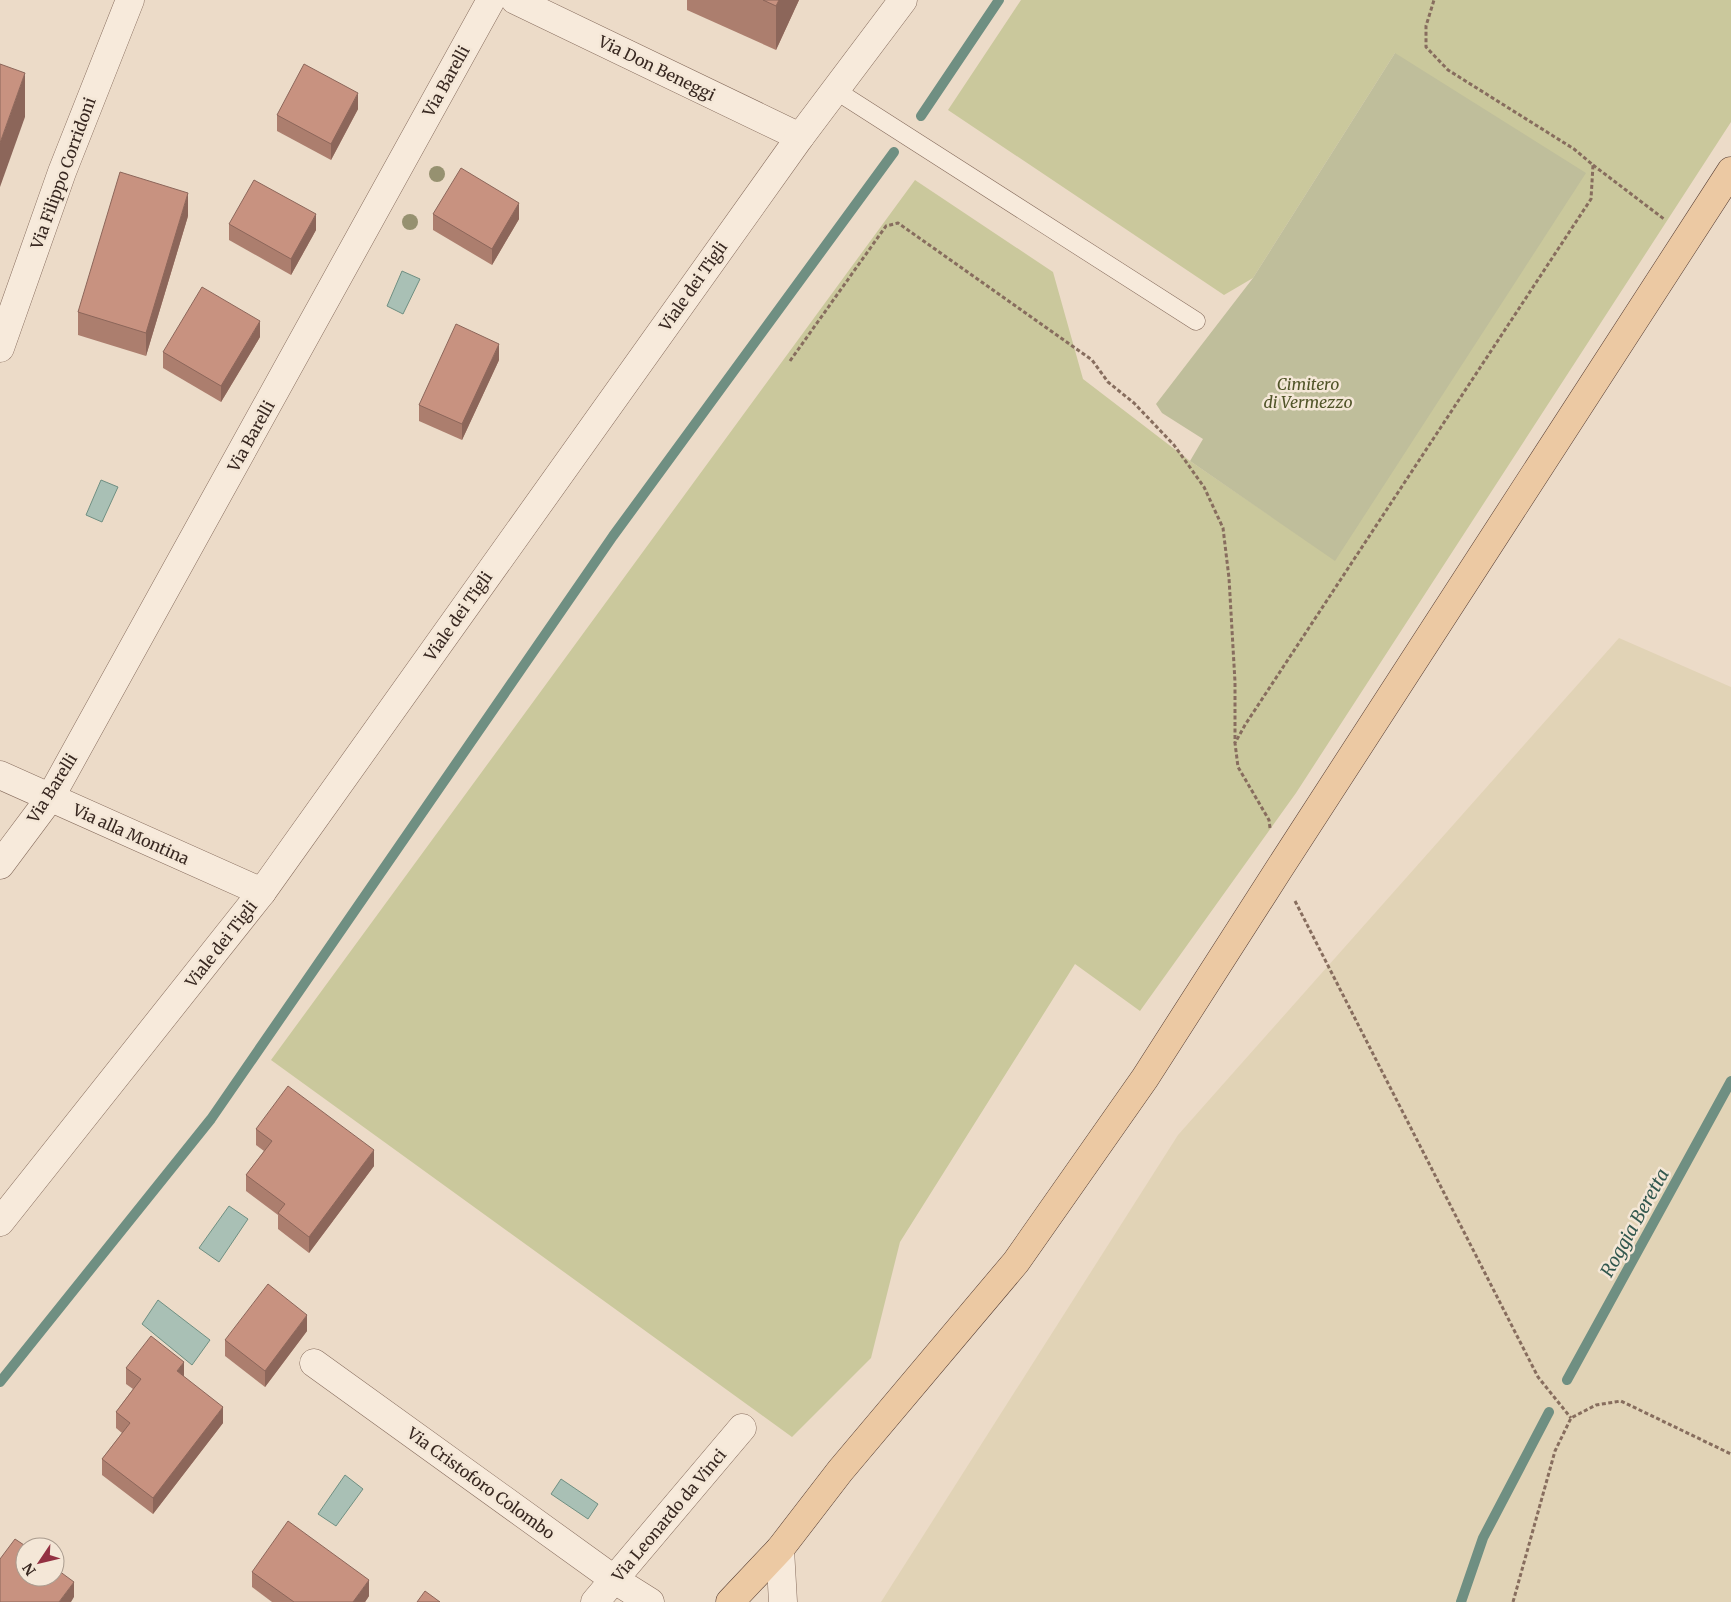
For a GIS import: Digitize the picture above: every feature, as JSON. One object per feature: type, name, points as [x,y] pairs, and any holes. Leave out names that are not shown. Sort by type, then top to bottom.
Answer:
[{"type":"main road","points":[[730,1602],[780,1549],[840,1471],[1016,1262],[1145,1078],[1278,869],[1731,171]]},
{"type":"street","name":"Via Filippo Corridoni","points":[[0,348],[62,172],[130,0]]},
{"type":"street","name":"Via Barelli","points":[[0,865],[50,798],[491,0]]},
{"type":"street","name":"Via Don Beneggi","points":[[515,0],[800,137]]},
{"type":"street","name":"Viale dei Tigli","points":[[0,1222],[262,892],[800,137],[903,0]]},
{"type":"street","name":"Via alla Montina","points":[[0,775],[262,892]]},
{"type":"street","name":"Via Cristoforo Colombo","points":[[314,1363],[615,1580],[650,1602]]},
{"type":"street","name":"Via Leonardo da Vinci","points":[[595,1602],[742,1428]]},
{"type":"street","points":[[780,1549],[783,1602]]},
{"type":"lane","points":[[835,90],[1196,321]]},
{"type":"path","points":[[1434,0],[1426,26],[1426,47],[1448,70],[1574,149],[1688,238]]},
{"type":"path","points":[[1235,743],[1256,708],[1591,199],[1593,165]]},
{"type":"path","points":[[790,361],[886,226],[898,223],[1092,360],[1108,382],[1134,403],[1174,445],[1204,487],[1223,528],[1229,578],[1235,682],[1235,743],[1238,767],[1269,820],[1278,869],[1538,1377],[1571,1418]]},
{"type":"path","points":[[1513,1602],[1555,1451],[1571,1418],[1596,1405],[1621,1401],[1731,1454]]},
{"type":"shaded area","points":[[1021,0],[1731,0],[1731,122],[1296,793],[1140,1011],[1075,964],[900,1242],[871,1358],[792,1437],[271,1060],[915,180],[1053,272],[1083,379],[1190,461],[1335,560],[1395,53],[1253,278],[1224,295],[948,110]]},
{"type":"shaded area","points":[[402,271],[420,279],[403,314],[387,306]]},
{"type":"shaded area","points":[[101,480],[118,487],[102,522],[86,515]]},
{"type":"shaded area","points":[[1619,638],[1731,687],[1731,1602],[881,1602],[1178,1135]]},
{"type":"shaded area","points":[[229,1206],[248,1219],[219,1262],[199,1248]]},
{"type":"shaded area","points":[[158,1300],[210,1340],[192,1365],[142,1324]]},
{"type":"shaded area","points":[[345,1475],[363,1489],[336,1526],[318,1514]]},
{"type":"shaded area","points":[[561,1479],[598,1504],[588,1519],[551,1494]]},
{"type":"green space","name":"Cimitero di Vermezzo","points":[[1395,53],[1586,173],[1335,561],[1190,461],[1203,439],[1162,413],[1156,404],[1253,278]]},
{"type":"building","points":[[763,0],[779,0],[776,6]]},
{"type":"building","points":[[0,64],[25,73],[0,143]]},
{"type":"building","points":[[304,64],[358,93],[331,144],[277,115]]},
{"type":"building","points":[[461,168],[519,203],[492,249],[433,214]]},
{"type":"building","points":[[120,172],[188,193],[146,333],[78,312]]},
{"type":"building","points":[[254,180],[316,214],[291,259],[229,224]]},
{"type":"building","points":[[202,287],[260,321],[221,386],[163,352]]},
{"type":"building","points":[[456,324],[499,344],[462,424],[419,405]]},
{"type":"building","points":[[288,1086],[374,1150],[309,1237],[278,1213],[285,1204],[246,1175],[272,1141],[256,1129]]},
{"type":"building","points":[[268,1284],[307,1315],[265,1371],[225,1340]]},
{"type":"building","points":[[151,1336],[184,1362],[177,1371],[223,1407],[153,1498],[102,1459],[130,1423],[116,1412],[141,1379],[126,1368]]},
{"type":"building","points":[[288,1521],[369,1580],[353,1602],[294,1602],[252,1572]]},
{"type":"building","points":[[15,1539],[15,1587],[65,1587],[65,1575],[74,1582],[59,1602],[0,1602],[0,1559]]},
{"type":"building","points":[[425,1591],[440,1602],[417,1602]]},
{"type":"waterway","points":[[921,116],[999,0]]},
{"type":"waterway","points":[[0,1382],[211,1119],[613,536],[894,152]]},
{"type":"waterway","name":"Roggia Beretta","points":[[1567,1380],[1731,1081]]},
{"type":"waterway","name":"Roggia Beretta","points":[[1461,1602],[1483,1538],[1549,1412]]}]
